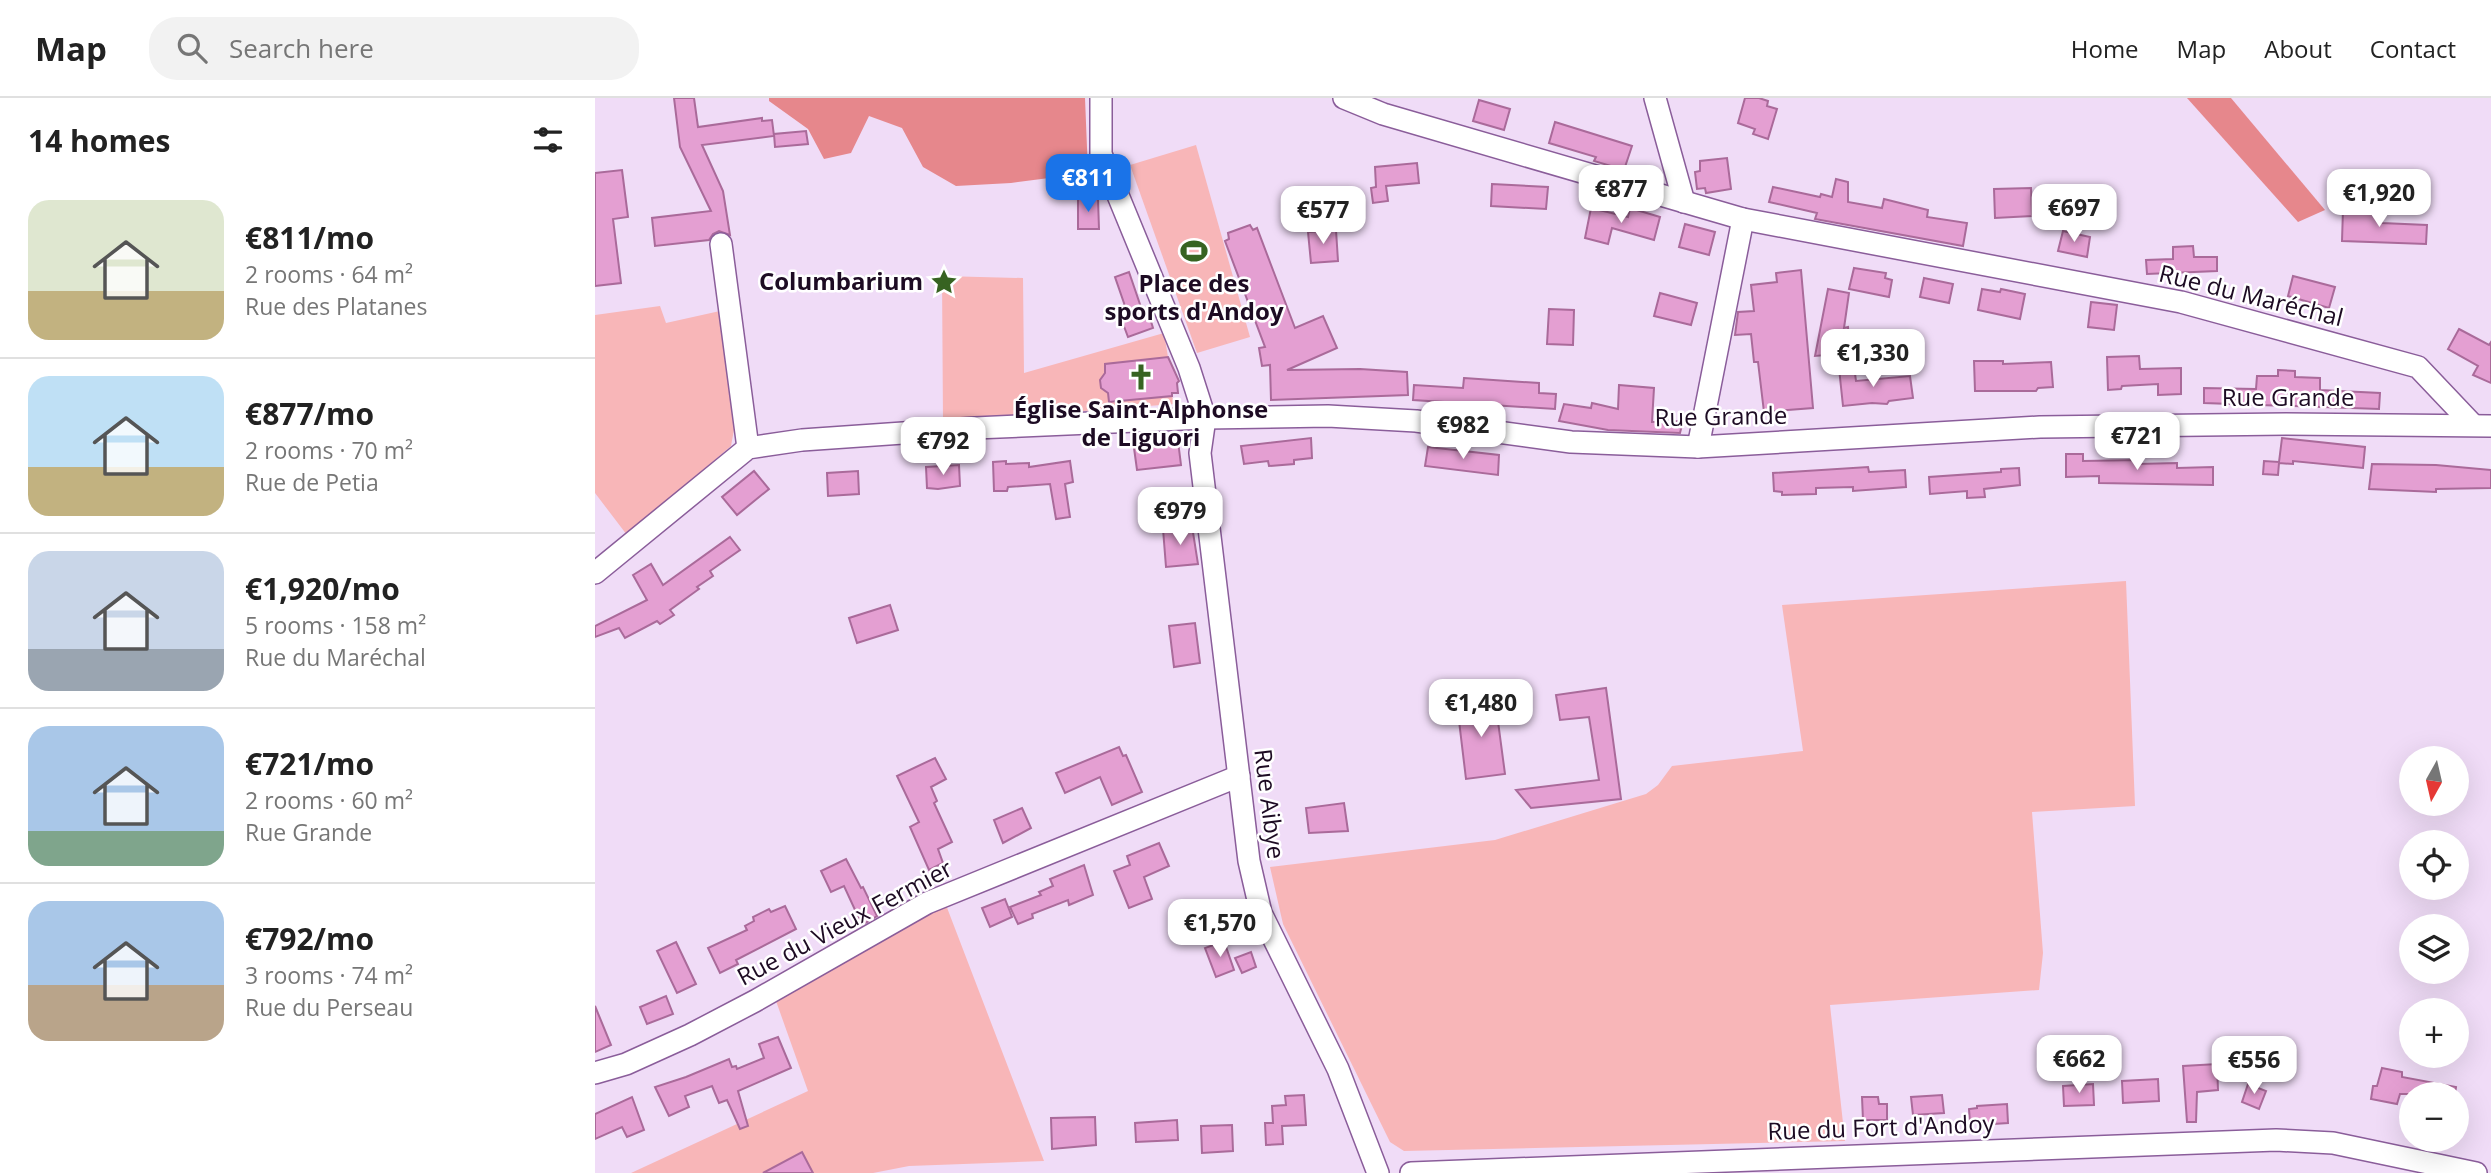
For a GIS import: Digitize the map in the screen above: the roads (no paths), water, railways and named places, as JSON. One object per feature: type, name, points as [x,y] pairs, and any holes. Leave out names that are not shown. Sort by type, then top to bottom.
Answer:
[{"type":"street","points":[[1101,98],[1101,155],[1189,368],[1205,418]]},
{"type":"street","name":"Rue du Maréchal","points":[[1344,98],[1383,114],[1743,219],[2181,302],[2419,367],[2482,426]]},
{"type":"street","points":[[1655,98],[1684,202]]},
{"type":"street","points":[[1698,447],[1743,219]]},
{"type":"street","points":[[595,573],[748,448],[721,244]]},
{"type":"street","name":"Rue Grande","points":[[748,448],[802,440],[909,432],[1205,418],[1328,416],[1416,421],[1571,442],[1698,447],[2040,427],[2286,424],[2482,426]]},
{"type":"street","name":"Rue Aibye","points":[[1205,418],[1200,453],[1248,861],[1261,913],[1338,1069],[1378,1173]]},
{"type":"street","name":"Rue du Vieux Fermier","points":[[595,1073],[625,1064],[690,1035],[927,903],[1239,776]]},
{"type":"street","name":"Rue du Fort d'Andoy","points":[[1411,1173],[2276,1140],[2333,1143],[2476,1173]]},
{"type":"place","name":"Place des sports d'Andoy","points":[[1194,251]]},
{"type":"place","name":"Columbarium","points":[[944,282]]},
{"type":"place","name":"Église Saint-Alphonse de Liguori","points":[[1141,377]]}]
